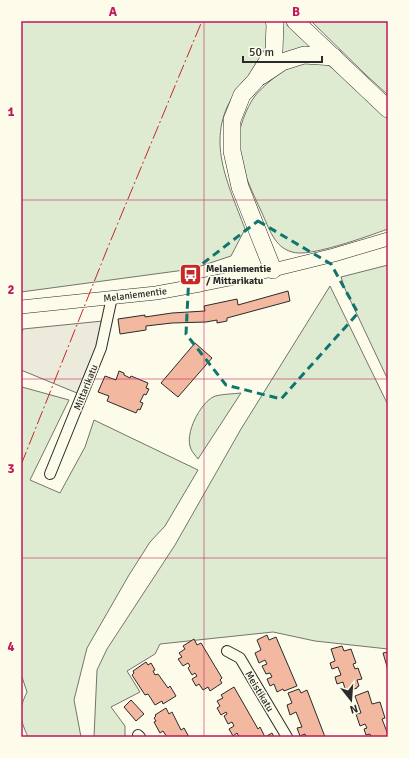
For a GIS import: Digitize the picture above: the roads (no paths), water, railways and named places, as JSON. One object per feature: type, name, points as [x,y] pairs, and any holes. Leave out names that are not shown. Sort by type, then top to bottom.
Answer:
[{"type":"highway","points":[[273,270],[240,186],[232,150],[232,120],[242,95],[255,81],[274,51],[274,21]]},
{"type":"highway","points":[[295,21],[388,109]]},
{"type":"highway","points":[[255,81],[282,62],[304,54],[334,57]]},
{"type":"main road","name":"Melaniementie","points":[[21,307],[156,293],[273,270],[334,255],[388,239]]},
{"type":"street","name":"Mittarikatu","points":[[50,474],[101,348],[112,297]]},
{"type":"street","name":"Meistikatu","points":[[227,651],[240,658],[288,737]]},
{"type":"place","name":"Melaniementie / Mittarikatu","points":[[190,274]]}]
